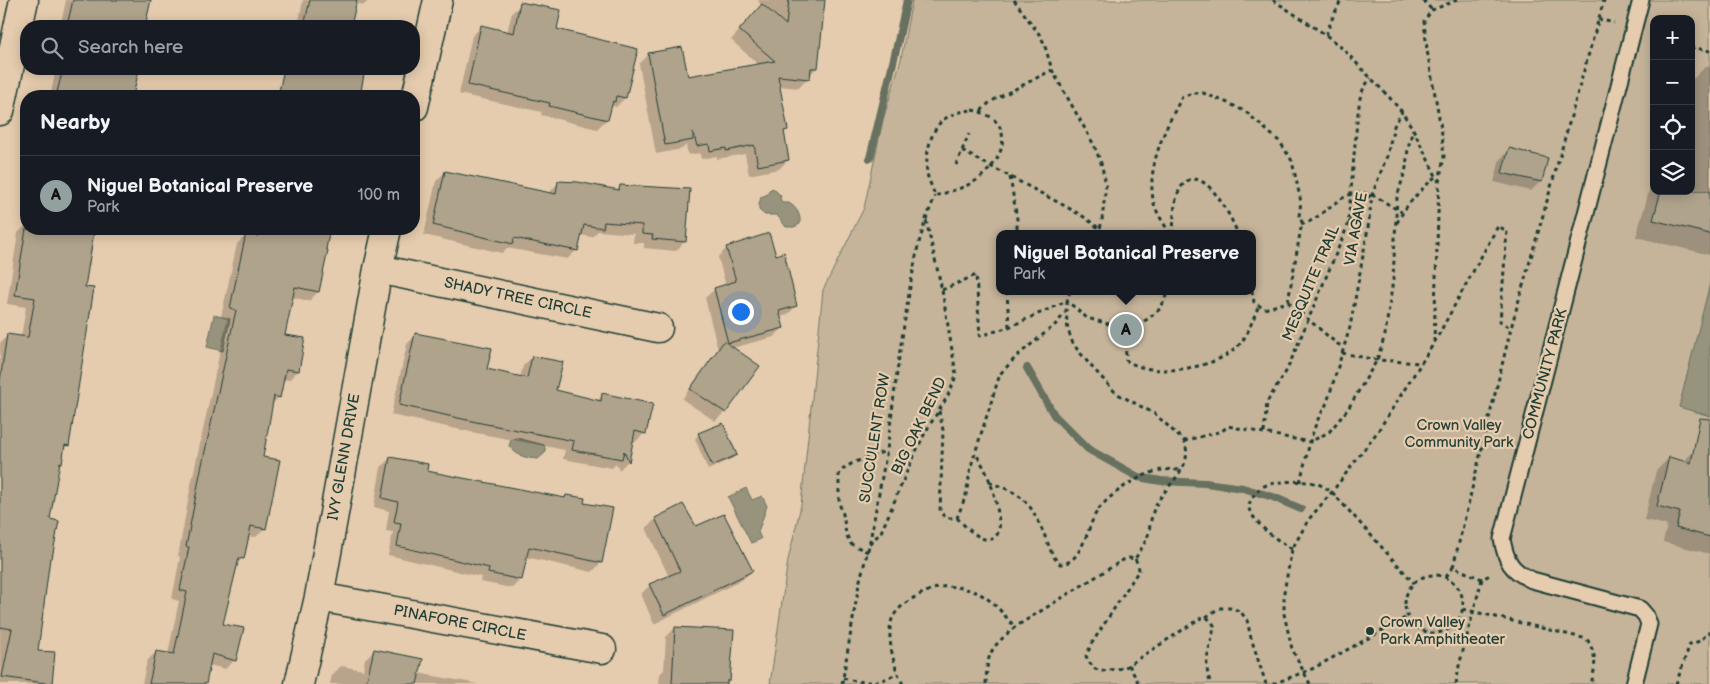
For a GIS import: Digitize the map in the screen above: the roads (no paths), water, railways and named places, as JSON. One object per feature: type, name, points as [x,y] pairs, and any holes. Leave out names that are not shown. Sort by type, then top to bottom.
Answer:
[{"type":"street","points":[[0,111],[24,0]]},
{"type":"street","points":[[418,90],[438,0]]},
{"type":"street","name":"IVY GLENN DRIVE","points":[[299,684],[319,597],[386,235]]},
{"type":"street","name":"SHADY TREE CIRCLE","points":[[378,269],[658,328]]},
{"type":"street","name":"PINAFORE CIRCLE","points":[[319,597],[602,650]]},
{"type":"lane","name":"COMMUNITY PARK","points":[[1634,684],[1649,624],[1640,609],[1532,580],[1520,575],[1510,564],[1505,554],[1502,539],[1641,0]]},
{"type":"waterway","points":[[870,158],[907,0]]},
{"type":"waterway","points":[[1027,368],[1054,415],[1088,449],[1138,477],[1161,481],[1205,483],[1243,488],[1273,497],[1301,509]]},
{"type":"place","name":"Niguel Botanical Preserve","points":[[1126,330]]},
{"type":"place","name":"Crown Valley Park Amphitheater","points":[[1370,631]]},
{"type":"park label","name":"Crown Valley Community Park","points":[[1459,434]]}]
